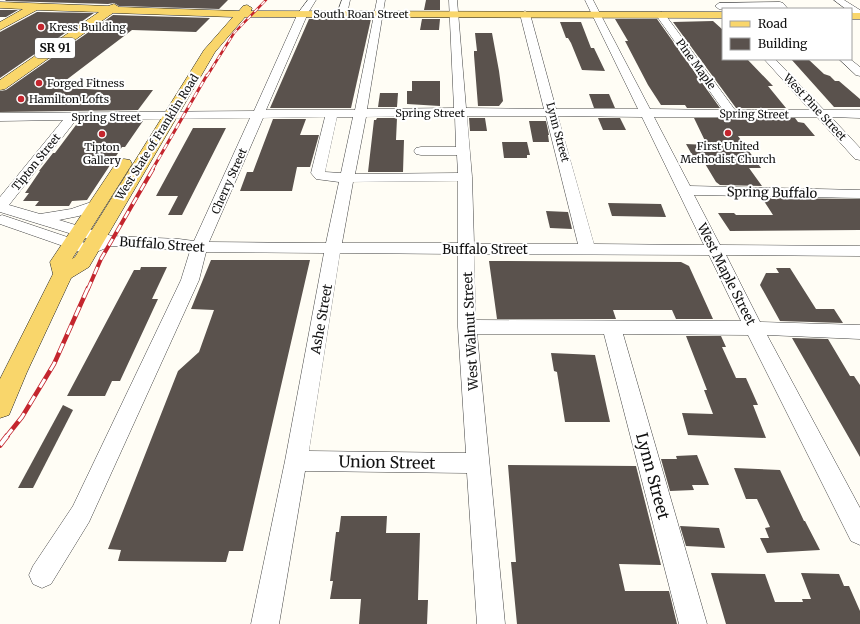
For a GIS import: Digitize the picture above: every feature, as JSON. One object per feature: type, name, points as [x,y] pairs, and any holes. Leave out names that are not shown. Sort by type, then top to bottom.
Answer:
[{"type":"main road","points":[[0,27],[45,0]]},
{"type":"main road","name":"SR 91","points":[[0,86],[124,0]]},
{"type":"main road","name":"West State of Franklin Road","points":[[90,240],[163,116],[238,9],[254,0]]},
{"type":"main road","name":"South Roan Street","points":[[0,5],[110,10],[238,9],[303,14],[596,15],[661,15],[720,7]]},
{"type":"main road","name":"West State of Franklin Road","points":[[147,129],[163,116]]},
{"type":"main road","name":"West State of Franklin Road","points":[[0,408],[15,372],[63,274],[82,262],[90,240],[97,204],[132,151]]},
{"type":"street","name":"Cherry Street","points":[[42,574],[81,514],[190,280],[198,247],[303,14],[312,0]]},
{"type":"street","points":[[342,14],[346,0]]},
{"type":"street","name":"Ashe Street","points":[[265,624],[296,461],[333,248],[348,178],[381,0]]},
{"type":"street","name":"West Walnut Street","points":[[453,0],[459,112],[465,177],[467,327],[491,624]]},
{"type":"street","name":"West Maple Street","points":[[589,0],[714,250],[860,533]]},
{"type":"street","points":[[720,7],[780,5]]},
{"type":"street","name":"Lynn Street","points":[[525,14],[553,112],[588,250]]},
{"type":"street","name":"Pine Maple","points":[[661,15],[731,114]]},
{"type":"street","name":"West Pine Street","points":[[770,60],[860,156]]},
{"type":"street","points":[[845,60],[860,73]]},
{"type":"street","name":"Spring Street","points":[[0,117],[459,112],[860,114]]},
{"type":"street","points":[[332,114],[318,173],[321,176],[331,178],[465,177]]},
{"type":"street","name":"Tipton Street","points":[[0,207],[72,117]]},
{"type":"street","points":[[421,151],[463,151]]},
{"type":"street","name":"Spring Buffalo","points":[[685,190],[860,194]]},
{"type":"street","points":[[38,219],[74,213],[97,204]]},
{"type":"street","name":"Buffalo Street","points":[[0,207],[38,219],[90,240]]},
{"type":"street","name":"Buffalo Street","points":[[0,219],[90,240],[179,244],[198,247],[860,251]]},
{"type":"street","points":[[467,327],[612,329],[754,328],[860,332]]},
{"type":"street","name":"Lynn Street","points":[[612,329],[693,624]]},
{"type":"street","name":"Union Street","points":[[296,461],[478,463]]},
{"type":"building","points":[[228,0],[219,9],[119,6],[114,3],[5,1]]},
{"type":"building","points":[[426,0],[440,0],[440,10],[424,10]]},
{"type":"building","points":[[0,10],[18,10],[6,17],[0,17]]},
{"type":"building","points":[[37,12],[94,13],[0,78],[0,32]]},
{"type":"building","points":[[113,15],[210,18],[196,32],[132,30],[57,87],[101,90],[153,90],[138,110],[0,112],[0,91],[6,90]]},
{"type":"building","points":[[309,19],[371,19],[351,108],[270,108]]},
{"type":"building","points":[[422,19],[440,19],[439,30],[420,30]]},
{"type":"building","points":[[615,19],[657,19],[720,108],[687,108],[685,105],[661,105],[648,85],[625,41],[628,41]]},
{"type":"building","points":[[713,21],[722,29],[722,60],[748,60],[773,86],[768,86],[786,108],[736,108],[673,22]]},
{"type":"building","points":[[560,22],[581,22],[591,48],[594,48],[605,71],[582,70],[571,43],[568,38],[566,38]]},
{"type":"building","points":[[475,33],[492,33],[503,101],[499,106],[478,106],[474,55],[474,51],[477,51]]},
{"type":"building","points":[[792,60],[809,60],[824,74],[830,76],[835,81],[839,81],[860,99],[860,107],[834,107]]},
{"type":"building","points":[[412,81],[440,81],[440,106],[407,104],[407,91],[412,91]]},
{"type":"building","points":[[380,93],[398,93],[397,107],[378,107]]},
{"type":"building","points":[[589,94],[609,94],[615,108],[594,108]]},
{"type":"building","points":[[377,118],[397,118],[396,140],[404,140],[403,172],[368,172],[374,120]]},
{"type":"building","points":[[469,118],[485,118],[487,131],[470,131]]},
{"type":"building","points":[[598,118],[620,118],[626,130],[603,130]]},
{"type":"building","points":[[694,118],[795,118],[798,122],[804,123],[815,136],[738,136],[761,168],[749,168],[762,186],[720,185],[716,182],[704,162],[696,162],[686,144],[707,145]]},
{"type":"building","points":[[273,119],[306,119],[300,135],[319,135],[310,167],[297,167],[292,191],[240,191],[247,172],[253,172]]},
{"type":"building","points":[[79,121],[143,121],[125,147],[122,147],[87,200],[72,201],[69,206],[35,206],[39,201],[23,201],[29,193],[25,193],[39,171],[53,153],[55,153]]},
{"type":"building","points":[[529,121],[546,121],[549,142],[533,142]]},
{"type":"building","points":[[193,128],[226,128],[182,215],[168,215],[178,196],[156,196]]},
{"type":"building","points":[[502,142],[527,142],[530,155],[527,155],[527,158],[504,158]]},
{"type":"building","points":[[762,198],[860,199],[860,230],[730,231],[718,213],[734,213],[736,215],[773,215]]},
{"type":"building","points":[[608,203],[661,204],[666,217],[612,216]]},
{"type":"building","points":[[546,211],[568,212],[572,229],[550,228]]},
{"type":"building","points":[[211,260],[310,260],[243,551],[229,551],[226,562],[118,561],[121,550],[108,549],[178,371],[199,352],[214,310],[191,309]]},
{"type":"building","points":[[489,261],[681,262],[689,266],[713,319],[676,319],[672,310],[613,310],[616,319],[497,319]]},
{"type":"building","points":[[141,267],[167,267],[152,299],[158,299],[120,381],[112,381],[105,396],[67,396],[134,270],[140,270]]},
{"type":"building","points":[[776,268],[790,268],[816,309],[834,309],[843,323],[780,321],[760,285],[766,273],[779,273]]},
{"type":"building","points":[[686,336],[721,336],[726,347],[722,347],[736,378],[746,378],[758,405],[753,405],[766,438],[688,435],[682,413],[713,414],[704,390],[707,390]]},
{"type":"building","points":[[792,338],[828,339],[850,376],[854,376],[860,385],[860,457]]},
{"type":"building","points":[[551,353],[595,355],[610,422],[565,422],[557,372],[554,371]]},
{"type":"building","points":[[63,405],[73,410],[33,488],[18,488]]},
{"type":"building","points":[[697,455],[709,485],[692,485],[694,490],[670,491],[661,459],[677,459],[676,456]]},
{"type":"building","points":[[508,465],[636,466],[661,565],[619,564],[625,591],[669,591],[677,624],[517,624],[511,562],[516,562]]},
{"type":"building","points":[[734,468],[780,470],[804,521],[820,550],[767,553],[760,538],[769,538],[765,528],[770,527],[757,499],[746,499]]},
{"type":"building","points":[[341,516],[387,516],[386,533],[420,533],[418,600],[428,600],[427,624],[359,624],[361,599],[330,599],[333,581],[330,581],[336,532],[339,532]]},
{"type":"building","points":[[680,526],[719,528],[725,548],[686,546]]},
{"type":"building","points":[[711,573],[765,574],[775,602],[803,602],[802,599],[811,599],[801,573],[839,574],[844,586],[849,586],[860,611],[860,624],[726,624]]},
{"type":"railway","points":[[207,76],[234,33],[266,0]]},
{"type":"railway","points":[[152,170],[207,75]]},
{"type":"railway","points":[[88,289],[101,259],[153,169]]},
{"type":"railway","points":[[6,437],[22,417],[54,364],[88,288]]},
{"type":"railway","points":[[0,445],[7,436]]},
{"type":"place","name":"Kress Building","points":[[41,27]]},
{"type":"place","name":"Forged Fitness","points":[[39,83]]},
{"type":"place","name":"Hamilton Lofts","points":[[21,99]]},
{"type":"place","name":"First United Methodist Church","points":[[728,133]]},
{"type":"place","name":"Tipton Gallery","points":[[102,134]]}]
